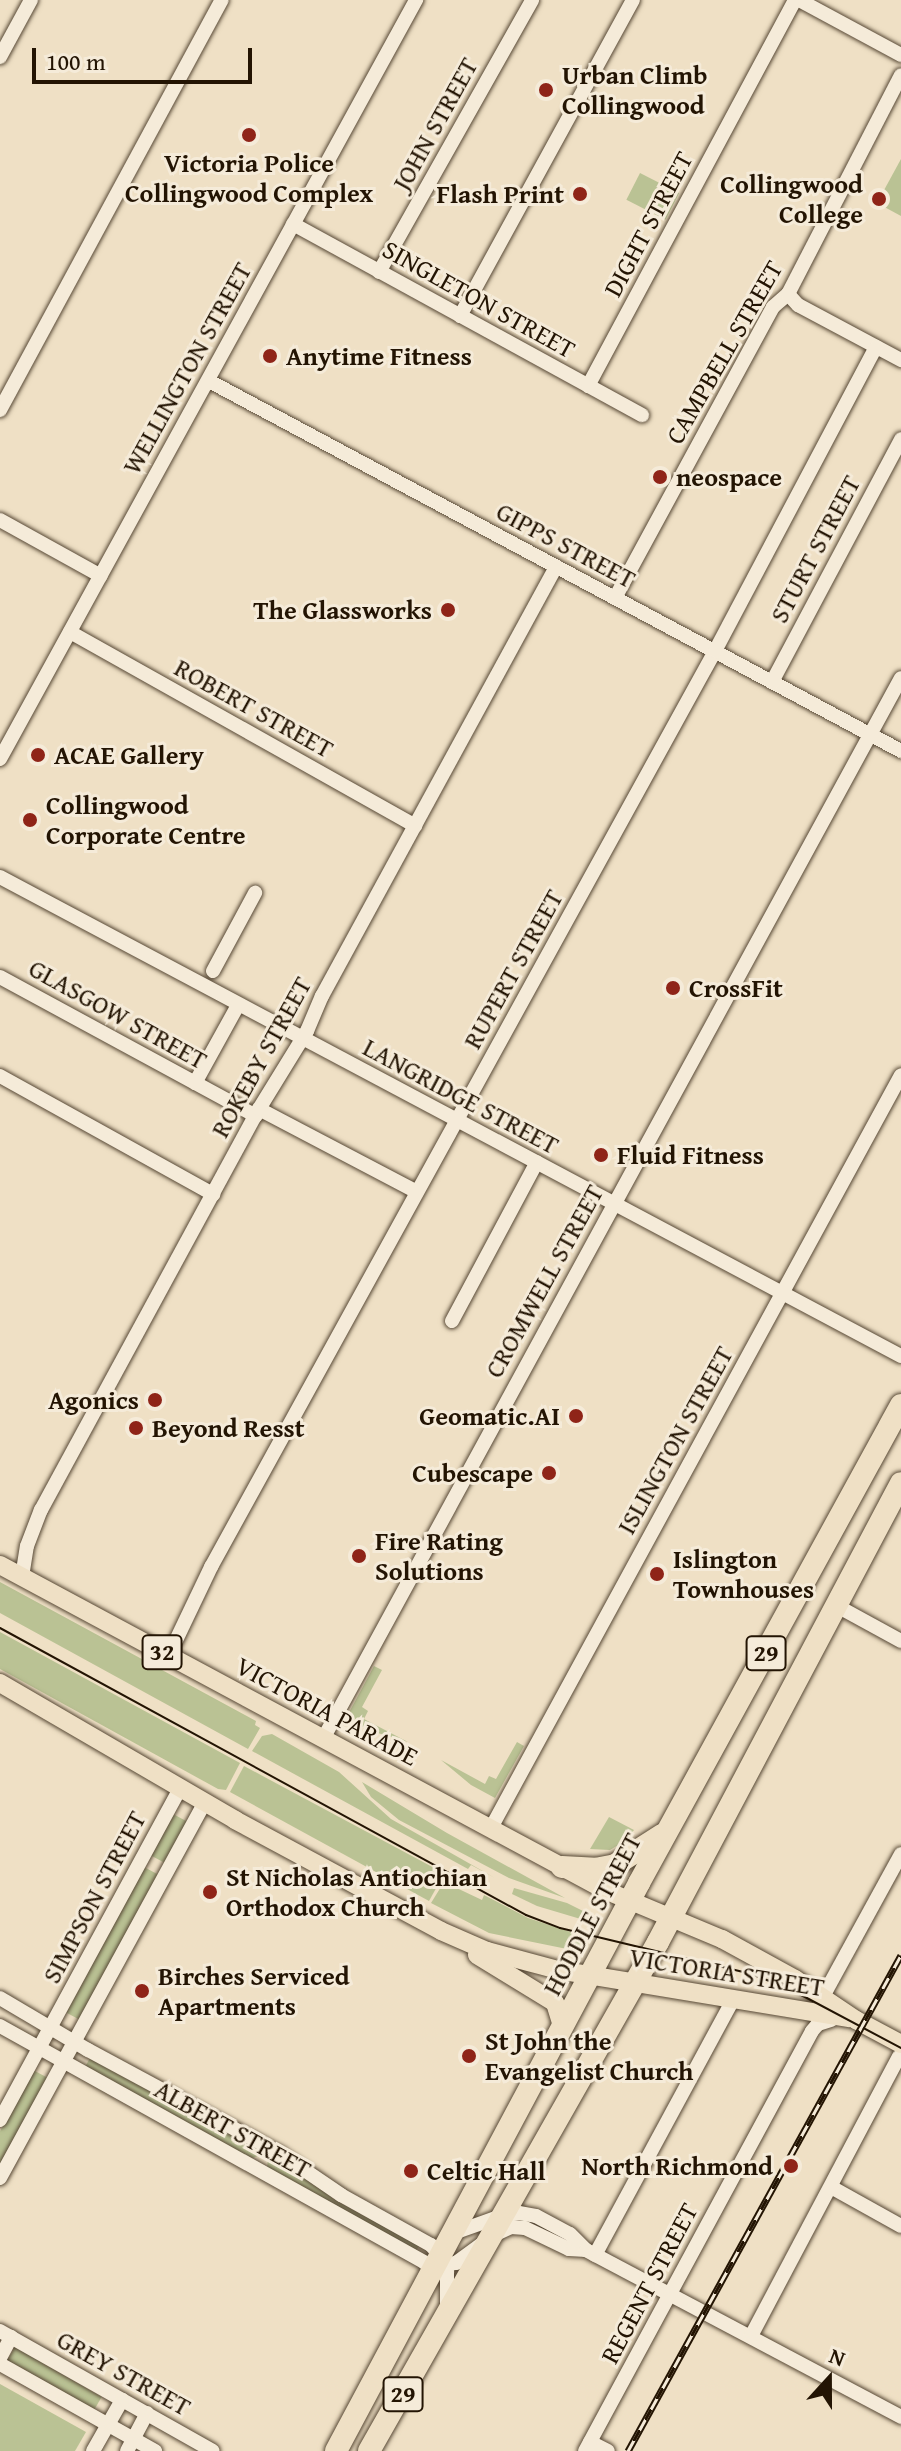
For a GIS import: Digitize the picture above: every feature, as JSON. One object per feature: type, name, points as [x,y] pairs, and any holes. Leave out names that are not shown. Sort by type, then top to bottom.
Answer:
[{"type":"highway","name":"HODDLE STREET","points":[[336,2451],[442,2263],[630,1902],[901,1405]]},
{"type":"highway","name":"29","points":[[369,2451],[671,1917],[901,1483]]},
{"type":"highway","points":[[562,1867],[595,1869],[615,1865],[647,1847],[674,1822]]},
{"type":"main road","name":"VICTORIA PARADE","points":[[0,1565],[630,1902]]},
{"type":"main road","name":"32","points":[[0,1683],[180,1788],[441,1931],[510,1959],[591,1975]]},
{"type":"main road","name":"VICTORIA STREET","points":[[630,1902],[671,1917],[795,1979],[900,2053]]},
{"type":"main road","points":[[441,1931],[555,2003],[563,2029]]},
{"type":"main road","name":"VICTORIA STREET","points":[[591,1975],[856,2020]]},
{"type":"main road","name":"32","points":[[795,1979],[826,1991],[901,2032]]},
{"type":"main road","name":"32","points":[[808,2011],[900,2053]]},
{"type":"street","points":[[0,57],[31,0]]},
{"type":"street","points":[[0,410],[222,0]]},
{"type":"street","name":"WELLINGTON STREET","points":[[0,759],[416,0]]},
{"type":"street","name":"JOHN STREET","points":[[379,272],[532,0]]},
{"type":"street","points":[[460,316],[633,0]]},
{"type":"street","points":[[797,0],[901,55]]},
{"type":"street","name":"DIGHT STREET","points":[[588,386],[797,0]]},
{"type":"street","name":"CAMPBELL STREET","points":[[615,598],[773,307],[788,294],[900,82]]},
{"type":"street","name":"SINGLETON STREET","points":[[293,224],[642,415]]},
{"type":"street","points":[[788,294],[798,305],[901,360]]},
{"type":"street","name":"RUPERT STREET","points":[[169,1655],[211,1567],[715,651],[876,347]]},
{"type":"street","name":"GIPPS STREET","points":[[209,381],[901,751]]},
{"type":"street","name":"STURT STREET","points":[[772,682],[901,439]]},
{"type":"street","points":[[0,520],[101,576]]},
{"type":"street","name":"ROKEBY STREET","points":[[22,1577],[27,1546],[41,1510],[301,1039],[556,567]]},
{"type":"street","name":"ROBERT STREET","points":[[70,632],[415,826]]},
{"type":"street","name":"CROMWELL STREET","points":[[323,1739],[901,678]]},
{"type":"street","name":"LANGRIDGE STREET","points":[[0,877],[901,1356]]},
{"type":"street","points":[[213,971],[255,893]]},
{"type":"street","name":"GLASGOW STREET","points":[[0,977],[195,1083],[417,1192]]},
{"type":"street","points":[[195,1083],[238,1005]]},
{"type":"street","name":"ISLINGTON STREET","points":[[491,1828],[901,1075]]},
{"type":"street","points":[[0,1076],[213,1194]]},
{"type":"street","points":[[452,1321],[537,1162]]},
{"type":"street","points":[[837,1606],[901,1641]]},
{"type":"street","name":"SIMPSON STREET","points":[[38,2049],[180,1788]]},
{"type":"street","name":"SIMPSON STREET","points":[[62,2062],[205,1802]]},
{"type":"street","points":[[826,1991],[901,1854]]},
{"type":"street","name":"ALBERT STREET","points":[[0,1998],[269,2147],[341,2195],[431,2245],[442,2263]]},
{"type":"street","points":[[591,2253],[734,1998]]},
{"type":"street","name":"REGENT STREET","points":[[588,2446],[813,2029],[831,2020]]},
{"type":"street","name":"ALBERT STREET","points":[[0,2026],[415,2258],[442,2263]]},
{"type":"street","points":[[0,2120],[38,2049]]},
{"type":"street","points":[[751,2336],[900,2053]]},
{"type":"street","points":[[0,2178],[62,2062]]},
{"type":"street","points":[[258,2169],[269,2147]]},
{"type":"street","points":[[831,2187],[901,2226]]},
{"type":"street","points":[[501,2216],[519,2213],[536,2216],[570,2234],[591,2253],[901,2417]]},
{"type":"street","name":"ALBERT STREET","points":[[408,2232],[435,2237],[501,2216]]},
{"type":"street","points":[[444,2321],[448,2288],[442,2263],[464,2260],[490,2238],[508,2228],[521,2227],[564,2248],[591,2253]]},
{"type":"street","name":"GREY STREET","points":[[155,2451],[130,2445],[108,2425],[0,2361],[6,2334],[213,2451]]},
{"type":"street","points":[[93,2451],[122,2400]]},
{"type":"street","points":[[130,2445],[147,2413]]},
{"type":"street","points":[[588,2446],[608,2451]]},
{"type":"green space","points":[[901,159],[901,216],[877,203]]},
{"type":"green space","points":[[640,173],[679,193],[666,220],[626,200]]},
{"type":"green space","points":[[0,1582],[256,1721],[255,1725],[260,1728],[248,1749],[0,1613]]},
{"type":"green space","points":[[0,1632],[240,1763],[226,1790],[218,1789],[0,1669]]},
{"type":"green space","points":[[374,1666],[382,1670],[362,1707],[368,1711],[364,1719],[408,1742],[371,1731],[346,1718]]},
{"type":"green space","points":[[272,1734],[339,1772],[391,1819],[495,1878],[471,1865],[468,1869],[252,1751],[262,1736]]},
{"type":"green space","points":[[517,1742],[524,1746],[495,1798],[471,1785],[441,1760],[485,1784],[489,1776],[496,1779]]},
{"type":"green space","points":[[244,1766],[438,1870],[439,1883],[429,1901],[230,1792]]},
{"type":"green space","points":[[362,1782],[565,1898],[509,1878],[399,1820],[371,1797]]},
{"type":"green space","points":[[173,1814],[188,1822],[166,1863],[151,1855]]},
{"type":"green space","points":[[609,1817],[634,1830],[625,1841],[610,1850],[590,1849]]},
{"type":"green space","points":[[144,1867],[159,1875],[82,2021],[67,2013]]},
{"type":"green space","points":[[444,1882],[482,1900],[484,1895],[528,1918],[586,1937],[587,1940],[581,1948],[572,1950],[489,1933],[431,1903]]},
{"type":"green space","points":[[514,1888],[567,1903],[593,1916],[594,1923],[537,1906],[512,1894]]},
{"type":"green space","points":[[90,2058],[256,2148],[258,2156],[250,2159],[85,2067]]},
{"type":"green space","points":[[33,2070],[48,2078],[0,2165],[0,2131]]},
{"type":"green space","points":[[268,2159],[294,2170],[335,2200],[419,2246],[416,2251],[267,2168]]},
{"type":"green space","points":[[15,2347],[102,2397],[94,2410],[8,2360]]},
{"type":"green space","points":[[0,2384],[86,2432],[75,2451],[0,2451]]},
{"type":"tram line","points":[[0,1628],[526,1915],[560,1928],[751,1974],[790,1989],[901,2048]]},
{"type":"railway","points":[[628,2451],[901,1955]]},
{"type":"place","name":"Urban Climb Collingwood","points":[[546,90]]},
{"type":"place","name":"Victoria Police Collingwood Complex","points":[[249,135]]},
{"type":"place","name":"Flash Print","points":[[580,194]]},
{"type":"place","name":"Collingwood College","points":[[879,199]]},
{"type":"place","name":"Anytime Fitness","points":[[270,356]]},
{"type":"place","name":"neospace","points":[[660,477]]},
{"type":"place","name":"The Glassworks","points":[[448,610]]},
{"type":"place","name":"ACAE Gallery","points":[[38,755]]},
{"type":"place","name":"Collingwood Corporate Centre","points":[[30,820]]},
{"type":"place","name":"CrossFit","points":[[673,988]]},
{"type":"place","name":"Fluid Fitness","points":[[601,1155]]},
{"type":"place","name":"Agonics","points":[[155,1400]]},
{"type":"place","name":"Geomatic.AI","points":[[576,1416]]},
{"type":"place","name":"Beyond Resst","points":[[136,1428]]},
{"type":"place","name":"Cubescape","points":[[549,1473]]},
{"type":"place","name":"Fire Rating Solutions","points":[[359,1556]]},
{"type":"place","name":"Islington Townhouses","points":[[657,1574]]},
{"type":"place","name":"St Nicholas Antiochian Orthodox Church","points":[[210,1892]]},
{"type":"place","name":"Birches Serviced Apartments","points":[[142,1991]]},
{"type":"place","name":"St John the Evangelist Church","points":[[469,2056]]},
{"type":"place","name":"North Richmond","points":[[791,2166]]},
{"type":"place","name":"Celtic Hall","points":[[411,2171]]}]
